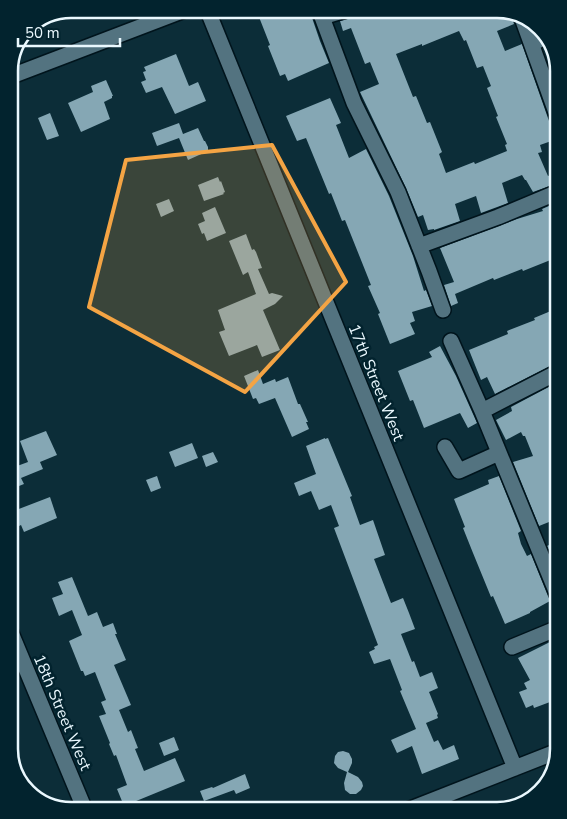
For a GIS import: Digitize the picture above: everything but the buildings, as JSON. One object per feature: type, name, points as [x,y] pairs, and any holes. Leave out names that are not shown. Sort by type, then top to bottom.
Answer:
[{"type":"street","points":[[18,74],[163,18]]},
{"type":"street","name":"17th Street West","points":[[211,18],[514,768]]},
{"type":"street","points":[[323,18],[354,103],[398,192],[443,310]]},
{"type":"street","points":[[525,26],[550,95]]},
{"type":"street","points":[[532,44],[540,40]]},
{"type":"street","points":[[419,246],[550,195]]},
{"type":"street","points":[[451,341],[550,577]]},
{"type":"street","points":[[482,411],[550,376]]},
{"type":"street","points":[[445,446],[459,471],[499,453]]},
{"type":"street","points":[[512,647],[550,631]]},
{"type":"street","name":"18th Street West","points":[[18,650],[81,801]]},
{"type":"street","points":[[429,802],[549,754]]},
{"type":"highlighted area","points":[[272,145],[346,282],[245,392],[89,307],[126,160]]}]
